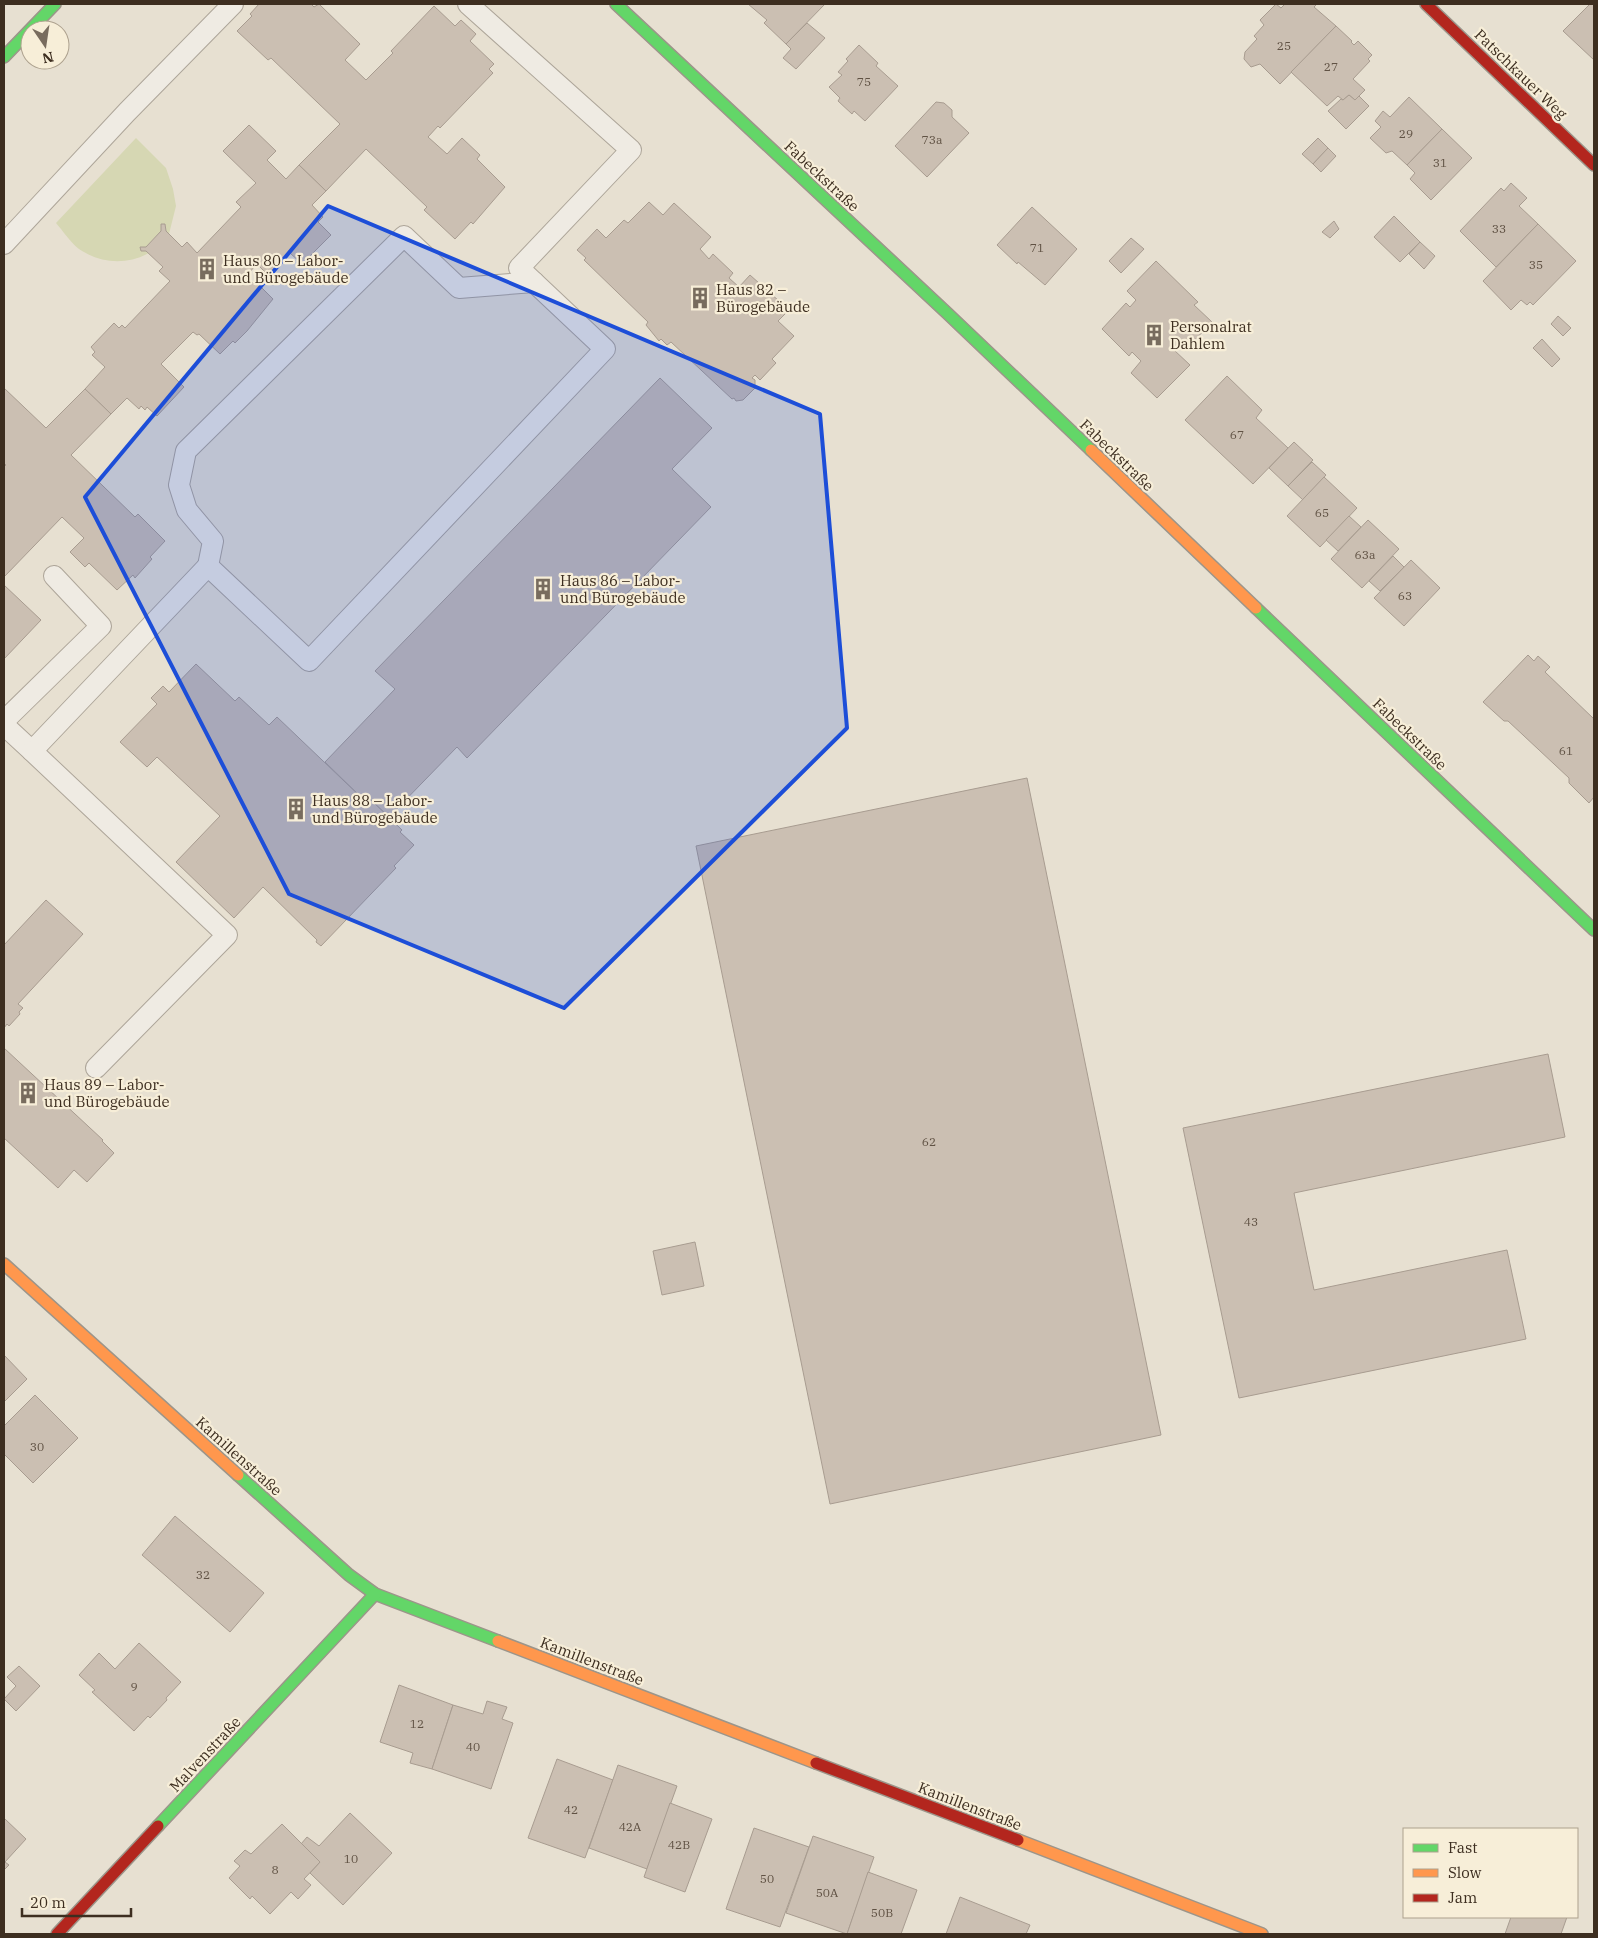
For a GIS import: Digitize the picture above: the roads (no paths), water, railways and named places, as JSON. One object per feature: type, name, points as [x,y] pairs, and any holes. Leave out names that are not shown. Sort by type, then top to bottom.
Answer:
[{"type":"street","points":[[4,57],[55,4]]},
{"type":"street","name":"Fabeckstraße","points":[[616,4],[940,307],[1594,930]]},
{"type":"street","name":"Patschkauer Weg","points":[[1426,4],[1594,165]]},
{"type":"street","name":"Kamillenstraße","points":[[4,1264],[349,1575],[375,1594],[1262,1934]]},
{"type":"street","name":"Malvenstraße","points":[[58,1934],[375,1594]]},
{"type":"lane","points":[[4,244],[127,112],[233,4]]},
{"type":"lane","points":[[208,566],[309,661],[605,349],[519,268],[630,150],[468,4]]},
{"type":"lane","points":[[32,752],[208,566],[213,541],[187,510],[179,485],[186,451],[404,236],[459,288],[534,282]]},
{"type":"lane","points":[[4,721],[100,626],[54,576]]},
{"type":"lane","points":[[4,725],[227,935],[96,1068]]},
{"type":"place","name":"Haus 80 – Labor- und Bürogebäude","points":[[207,269]]},
{"type":"place","name":"Haus 82 – Bürogebäude","points":[[700,298]]},
{"type":"place","name":"Personalrat Dahlem","points":[[1154,335]]},
{"type":"place","name":"Haus 86 – Labor- und Bürogebäude","points":[[543,589]]},
{"type":"place","name":"Haus 88 – Labor- und Bürogebäude","points":[[296,809]]},
{"type":"place","name":"Haus 89 – Labor- und Bürogebäude","points":[[28,1093]]}]
